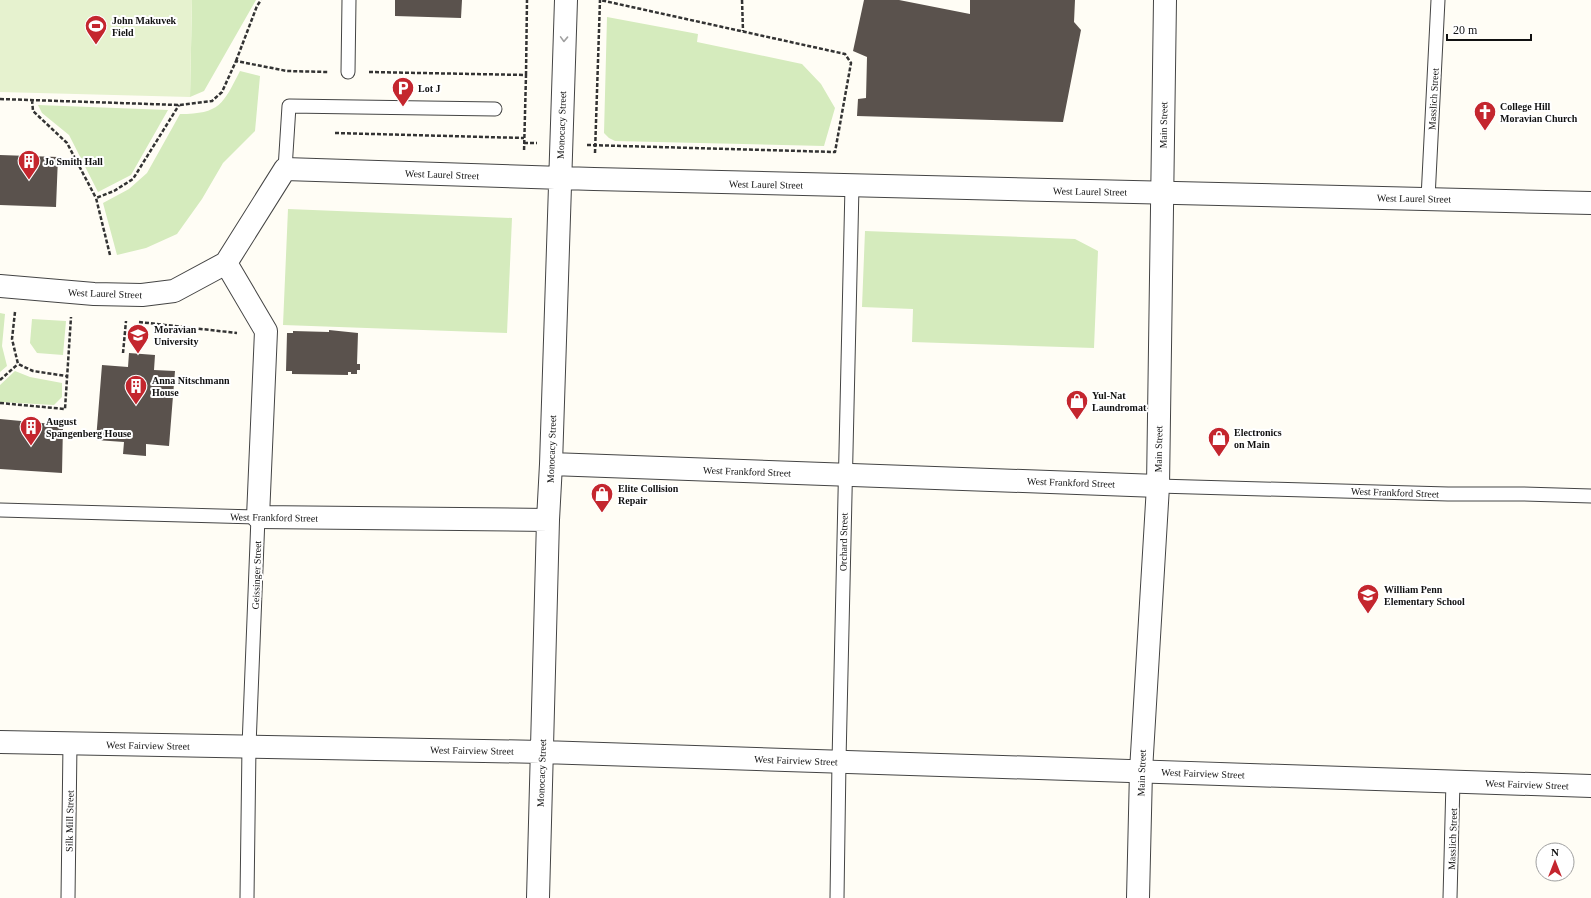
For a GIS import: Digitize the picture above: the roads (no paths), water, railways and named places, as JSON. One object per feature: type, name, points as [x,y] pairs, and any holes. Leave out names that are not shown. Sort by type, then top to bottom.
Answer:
[{"type":"street","name":"Monocacy Street","points":[[538,898],[548,520],[566,0]]},
{"type":"street","name":"Main Street","points":[[1138,898],[1141,771],[1158,486],[1165,0]]},
{"type":"street","name":"West Laurel Street","points":[[0,286],[94,294],[142,295],[174,291],[226,263],[285,169],[852,186],[1428,198],[1591,203]]},
{"type":"street","name":"Geissinger Street","points":[[226,263],[266,331],[258,517]]},
{"type":"street","name":"West Frankford Street","points":[[551,464],[1158,486]]},
{"type":"street","name":"West Frankford Street","points":[[258,517],[548,520]]},
{"type":"street","name":"West Fairview Street","points":[[0,742],[542,752],[1591,786]]},
{"type":"lane","points":[[348,72],[349,0]]},
{"type":"lane","name":"Masslich Street","points":[[1428,198],[1438,0]]},
{"type":"lane","points":[[285,169],[289,106],[495,109]]},
{"type":"lane","name":"Orchard Street","points":[[837,898],[852,186]]},
{"type":"lane","name":"West Frankford Street","points":[[1158,486],[1448,494],[1591,496]]},
{"type":"lane","name":"West Frankford Street","points":[[0,510],[258,517]]},
{"type":"lane","name":"Geissinger Street","points":[[247,898],[249,746],[258,517]]},
{"type":"lane","name":"Silk Mill Street","points":[[68,898],[70,744]]},
{"type":"lane","name":"Masslich Street","points":[[1450,898],[1453,781]]},
{"type":"place","name":"John Makuvek Field","points":[[96,46]]},
{"type":"place","name":"Lot J","points":[[403,108]]},
{"type":"place","name":"College Hill Moravian Church","points":[[1485,132]]},
{"type":"place","name":"Jo Smith Hall","points":[[29,180]]},
{"type":"place","name":"Moravian University","points":[[138,354]]},
{"type":"place","name":"Anna Nitschmann House","points":[[136,406]]},
{"type":"place","name":"Yul-Nat Laundromat","points":[[1077,420]]},
{"type":"place","name":"August Spangenberg House","points":[[31,446]]},
{"type":"place","name":"Electronics on Main","points":[[1219,458]]},
{"type":"place","name":"Elite Collision Repair","points":[[602,514]]},
{"type":"place","name":"William Penn Elementary School","points":[[1368,614]]}]
